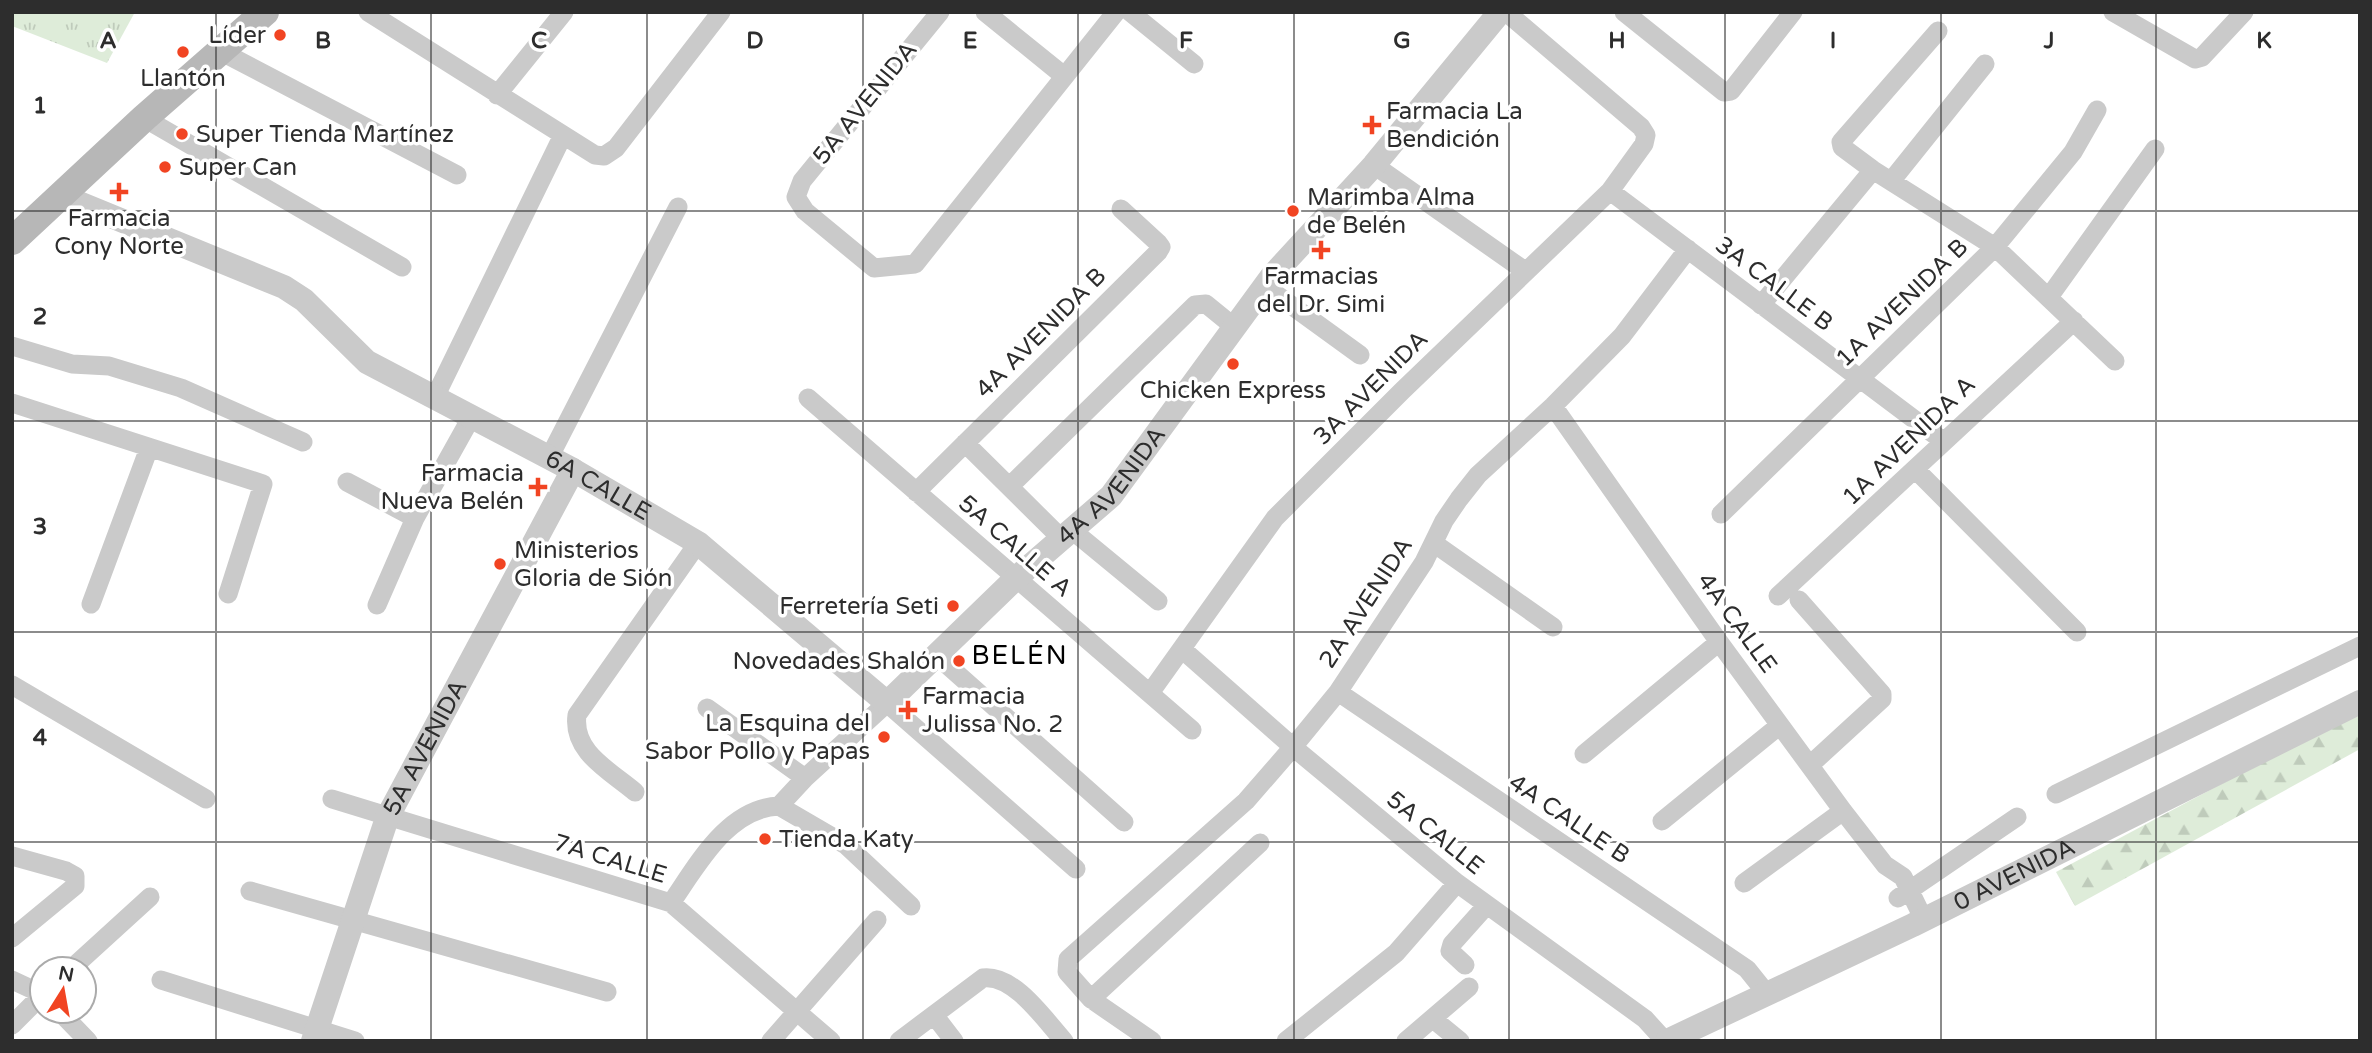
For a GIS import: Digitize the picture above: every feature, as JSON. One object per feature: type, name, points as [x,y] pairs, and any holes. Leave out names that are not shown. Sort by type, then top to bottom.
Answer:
[{"type":"main road","points":[[17,231],[62,196],[144,118],[222,52],[262,13]]},
{"type":"street","points":[[368,12],[595,155],[604,156],[616,148],[721,12]]},
{"type":"street","points":[[498,95],[564,12]]},
{"type":"street","name":"5A AVENIDA","points":[[940,12],[802,181],[796,197],[805,211],[874,268],[915,264],[1064,76]]},
{"type":"street","points":[[985,12],[1064,76],[1116,12]]},
{"type":"street","points":[[1130,12],[1194,64]]},
{"type":"street","name":"4A AVENIDA","points":[[779,806],[1014,579],[1111,496],[1272,276],[1374,165],[1500,12]]},
{"type":"street","name":"3A AVENIDA","points":[[1150,693],[1275,518],[1525,271],[1610,191],[1644,144],[1646,135],[1641,127],[1506,12]]},
{"type":"street","points":[[1624,12],[1724,92],[1731,91],[1793,12]]},
{"type":"street","points":[[2113,12],[2195,59],[2202,57],[2244,12]]},
{"type":"street","points":[[1938,31],[1841,142],[1842,147],[1873,170],[1995,247],[2115,360]]},
{"type":"street","points":[[222,52],[457,175]]},
{"type":"street","points":[[1892,180],[1986,64]]},
{"type":"street","name":"1A AVENIDA B","points":[[1721,514],[1995,247],[2073,152],[2097,110]]},
{"type":"street","points":[[144,118],[402,267]]},
{"type":"street","points":[[435,397],[563,135]]},
{"type":"street","points":[[2049,297],[2155,149]]},
{"type":"street","points":[[1374,165],[1525,271]]},
{"type":"street","points":[[1761,305],[1873,170]]},
{"type":"street","name":"3A CALLE B","points":[[1610,191],[1943,441]]},
{"type":"street","name":"6A CALLE","points":[[62,196],[284,287],[304,300],[367,362],[573,470],[698,543],[887,703],[1076,869]]},
{"type":"street","points":[[549,458],[678,207]]},
{"type":"street","name":"4A AVENIDA B","points":[[916,492],[1158,252],[1158,243],[1121,209]]},
{"type":"street","name":"2A AVENIDA","points":[[1091,999],[1065,966],[1068,959],[1246,801],[1338,692],[1435,544],[1444,521],[1478,475],[1553,406],[1622,336],[1688,249]]},
{"type":"street","points":[[1266,287],[1360,355]]},
{"type":"street","points":[[1011,485],[1200,302],[1233,326]]},
{"type":"street","name":"1A AVENIDA A","points":[[1778,596],[2074,321]]},
{"type":"street","points":[[12,346],[72,364],[109,366],[181,388],[303,442]]},
{"type":"street","name":"5A CALLE A","points":[[808,398],[1014,579],[1192,730]]},
{"type":"street","points":[[12,403],[263,484],[228,594]]},
{"type":"street","name":"4A CALLE","points":[[1553,406],[1719,642],[1885,865],[1890,885],[1904,894],[1919,923]]},
{"type":"street","points":[[377,605],[415,519],[472,416]]},
{"type":"street","points":[[965,443],[1067,535],[1158,601]]},
{"type":"street","points":[[91,604],[149,448]]},
{"type":"street","name":"5A AVENIDA","points":[[315,1035],[387,818],[573,470]]},
{"type":"street","points":[[1916,470],[2077,632]]},
{"type":"street","points":[[347,482],[415,519]]},
{"type":"street","points":[[635,792],[583,749],[575,730],[577,715],[698,543]]},
{"type":"street","points":[[1435,544],[1553,627]]},
{"type":"street","points":[[1799,600],[1882,694],[1882,699],[1810,765]]},
{"type":"street","points":[[1584,754],[1719,642]]},
{"type":"street","points":[[2056,794],[2360,646]]},
{"type":"street","name":"5A CALLE","points":[[1183,650],[1293,747],[1457,883],[1645,1018],[1666,1041]]},
{"type":"street","points":[[936,655],[1124,822]]},
{"type":"street","points":[[12,685],[206,799]]},
{"type":"street","name":"4A CALLE B","points":[[1338,692],[1747,969],[1768,995]]},
{"type":"street","name":"0 AVENIDA","points":[[1666,1041],[1919,923],[2360,702]]},
{"type":"street","points":[[707,708],[805,778]]},
{"type":"street","points":[[1662,821],[1780,725]]},
{"type":"street","name":"7A CALLE","points":[[332,799],[671,903],[831,1041]]},
{"type":"street","points":[[671,903],[704,856],[741,816],[760,807],[779,806],[846,845],[911,906]]},
{"type":"street","points":[[1744,883],[1843,811]]},
{"type":"street","points":[[1904,894],[2017,817]]},
{"type":"street","points":[[1152,1041],[1091,999],[1260,843]]},
{"type":"street","points":[[12,856],[75,876],[75,886],[12,938]]},
{"type":"street","points":[[1286,1041],[1396,953],[1457,883]]},
{"type":"street","points":[[250,891],[607,992]]},
{"type":"street","points":[[87,955],[150,898]]},
{"type":"street","points":[[1465,965],[1450,951],[1452,944],[1486,905]]},
{"type":"street","points":[[771,1041],[877,920]]},
{"type":"street","points":[[899,1041],[983,978],[991,977],[1015,990],[1064,1041]]},
{"type":"street","points":[[12,980],[28,988]]},
{"type":"street","points":[[161,980],[315,1035],[355,1041]]},
{"type":"street","points":[[1406,1041],[1469,987]]},
{"type":"street","points":[[12,1025],[28,1009]]},
{"type":"street","points":[[934,1015],[954,1041]]},
{"type":"street","points":[[1433,1019],[1460,1041]]},
{"type":"street","points":[[73,1025],[88,1041]]},
{"type":"green space","points":[[12,12],[135,12],[107,63],[12,26]]},
{"type":"green space","points":[[2360,715],[2360,749],[2075,906],[2056,872],[2287,749]]},
{"type":"place","name":"Líder","points":[[280,35]]},
{"type":"place","name":"Llantón","points":[[183,52]]},
{"type":"place","name":"Farmacia La Bendición","points":[[1372,125]]},
{"type":"place","name":"Super Tienda Martínez","points":[[182,134]]},
{"type":"place","name":"Super Can","points":[[165,167]]},
{"type":"place","name":"Farmacia Cony Norte","points":[[119,192]]},
{"type":"place","name":"Marimba Alma de Belén","points":[[1293,211]]},
{"type":"place","name":"Farmacias del Dr. Simi","points":[[1321,250]]},
{"type":"place","name":"Chicken Express","points":[[1233,364]]},
{"type":"place","name":"Farmacia Nueva Belén","points":[[538,487]]},
{"type":"place","name":"Ministerios Gloria de Sión","points":[[500,564]]},
{"type":"place","name":"Ferretería Seti","points":[[953,606]]},
{"type":"place","name":"Novedades Shalón","points":[[959,661]]},
{"type":"place","name":"Farmacia Julissa No. 2","points":[[908,710]]},
{"type":"place","name":"La Esquina del Sabor Pollo y Papas","points":[[884,737]]},
{"type":"place","name":"Tienda Katy","points":[[765,839]]},
{"type":"district","name":"BELÉN","points":[[1020,655]]}]
